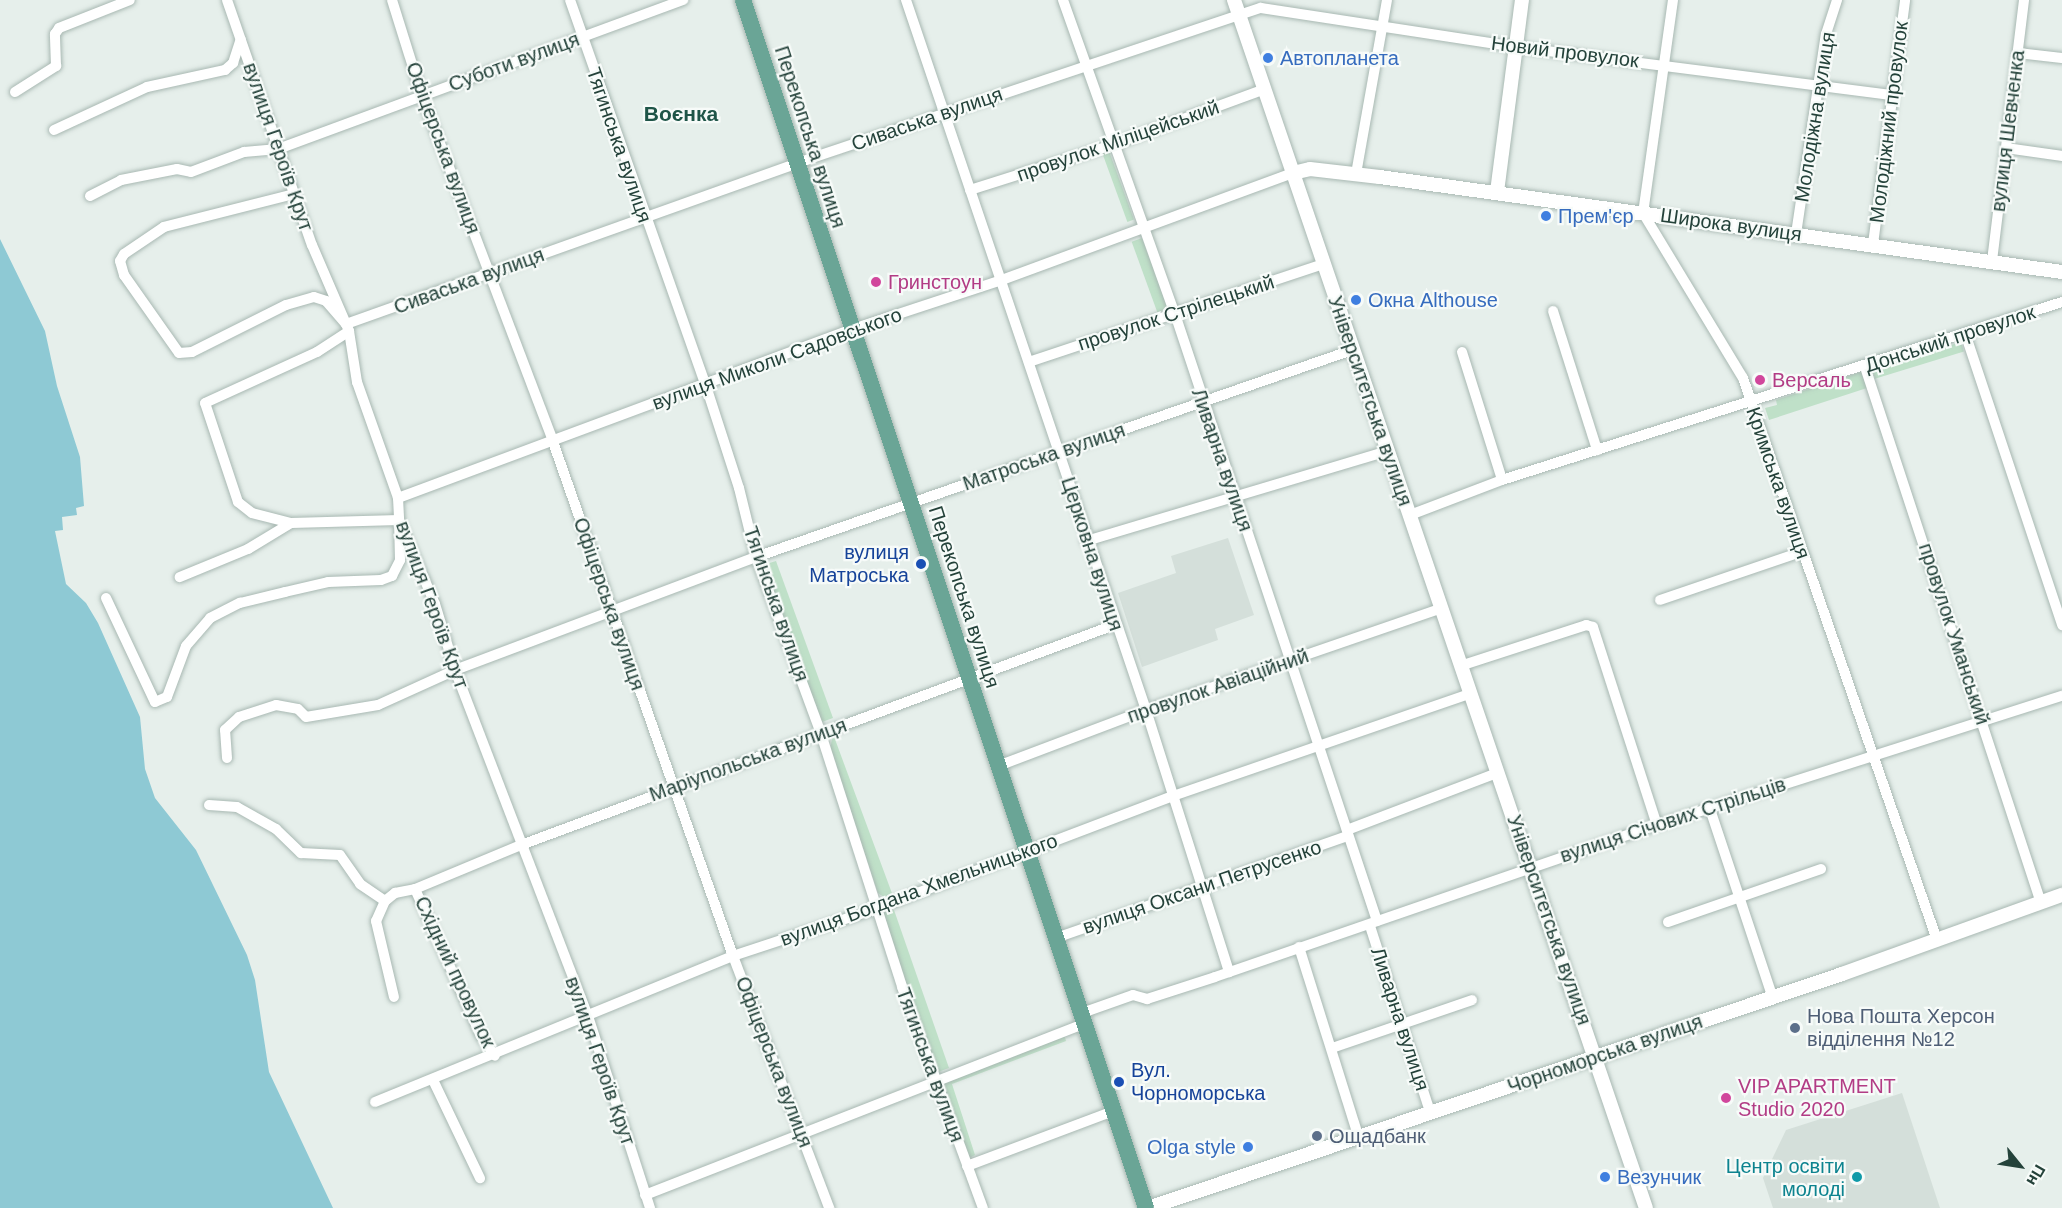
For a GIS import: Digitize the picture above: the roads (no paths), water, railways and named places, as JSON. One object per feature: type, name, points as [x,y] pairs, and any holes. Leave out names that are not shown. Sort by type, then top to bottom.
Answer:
[{"type":"main road","name":"Перекопська вулиця","points":[[743,0],[795,164],[1116,1110],[1147,1208]]},
{"type":"street","points":[[15,92],[56,66],[55,34],[58,28],[130,0]]},
{"type":"street","name":"вулиця Героїв Крут","points":[[227,0],[294,194],[348,327],[357,382],[398,498],[399,520],[435,604],[455,670],[588,1016],[650,1208]]},
{"type":"street","name":"Офіцерська вулиця","points":[[392,0],[422,96],[552,439],[672,788],[829,1208]]},
{"type":"street","name":"Тягинська вулиця","points":[[570,0],[643,216],[706,387],[739,488],[756,557],[821,734],[936,1078],[983,1208]]},
{"type":"street","name":"Суботи вулиця","points":[[90,196],[122,180],[177,169],[191,172],[244,152],[278,149],[684,0]]},
{"type":"street","name":"Церковна вулиця","points":[[906,0],[945,112],[999,281],[1029,362],[1114,625],[1146,710],[1229,972]]},
{"type":"street","name":"Ливарна вулиця","points":[[1063,0],[1112,145],[1174,311],[1234,498],[1319,744],[1374,923],[1402,1027],[1430,1112]]},
{"type":"street","points":[[1356,174],[1387,0]]},
{"type":"street","points":[[1497,192],[1522,0]]},
{"type":"street","points":[[1643,213],[1673,0]]},
{"type":"street","name":"Молодіжна вулиця","points":[[1796,234],[1826,30],[1837,0]]},
{"type":"street","name":"Молодіжний провулок","points":[[1873,244],[1905,0]]},
{"type":"street","name":"вулиця Шевченка","points":[[1992,261],[2024,0]]},
{"type":"street","name":"Сиваська вулиця","points":[[291,523],[252,513],[238,502],[205,403],[317,352],[348,327],[643,216],[1084,65],[1236,7]]},
{"type":"street","name":"Новий провулок","points":[[1236,7],[1261,8],[1516,47],[1665,64],[1892,95]]},
{"type":"street","name":"Університетська вулиця","points":[[1236,7],[1440,609],[1597,1056],[1646,1208]]},
{"type":"street","points":[[54,130],[147,87],[225,70],[233,63],[241,39]]},
{"type":"street","points":[[2018,53],[2062,58]]},
{"type":"street","name":"провулок Міліцейський","points":[[970,190],[1112,145],[1265,89]]},
{"type":"street","points":[[2006,148],[2062,156]]},
{"type":"street","name":"Широка вулиця","points":[[1293,173],[1310,169],[1497,192],[2062,272]]},
{"type":"street","name":"вулиця Миколи Садовського","points":[[398,498],[552,439],[706,387],[852,329],[999,281],[1142,226],[1293,173]]},
{"type":"street","points":[[294,194],[164,227],[124,254],[121,267],[179,353],[192,352],[286,305],[315,297],[326,301],[348,327]]},
{"type":"street","name":"Кримська вулиця","points":[[1643,213],[1743,378],[1801,552],[1937,940]]},
{"type":"street","name":"провулок Стрілецький","points":[[1029,362],[1174,311],[1323,264]]},
{"type":"street","name":"Донський провулок","points":[[1410,515],[1502,480],[1865,367],[2062,302]]},
{"type":"street","points":[[1553,311],[1597,450]]},
{"type":"street","points":[[1965,333],[2062,625]]},
{"type":"street","name":"Матроська вулиця","points":[[227,758],[225,730],[239,717],[276,705],[298,709],[306,717],[378,705],[455,670],[612,613],[756,557],[1352,350]]},
{"type":"street","points":[[1462,352],[1502,480]]},
{"type":"street","name":"провулок Уманський","points":[[1865,367],[2041,903]]},
{"type":"street","points":[[1086,541],[1388,451]]},
{"type":"street","points":[[106,598],[155,702],[167,697],[186,646],[210,618],[240,603],[328,582],[381,580],[392,576],[400,560],[399,520],[291,523],[248,549],[180,577]]},
{"type":"street","points":[[1660,600],[1801,552]]},
{"type":"street","name":"провулок Авіаційний","points":[[998,766],[1146,710],[1440,609]]},
{"type":"street","name":"Маріупольська вулиця","points":[[385,901],[395,893],[415,889],[521,845],[1114,625]]},
{"type":"street","points":[[1460,666],[1586,625],[1593,627],[1657,825]]},
{"type":"street","name":"вулиця Богдана Хмельницького","points":[[375,1102],[495,1056],[733,956],[878,908],[1173,796],[1319,744],[1470,694]]},
{"type":"street","name":"вулиця Січових Стрільців","points":[[645,1195],[802,1134],[1084,1018],[1133,995],[1147,999],[1657,825],[2062,696]]},
{"type":"street","name":"вулиця Оксани Петрусенко","points":[[1056,938],[1347,833],[1497,773]]},
{"type":"street","points":[[209,805],[237,807],[276,829],[301,853],[340,855],[360,884],[385,901],[376,921],[394,997]]},
{"type":"street","points":[[1710,809],[1773,998]]},
{"type":"street","points":[[1668,922],[1821,869]]},
{"type":"street","name":"Східний провулок","points":[[415,889],[481,1036],[495,1056]]},
{"type":"street","name":"Чорноморська вулиця","points":[[1147,1208],[1773,998],[2062,895]]},
{"type":"street","points":[[1299,947],[1359,1138]]},
{"type":"street","points":[[1332,1048],[1402,1027],[1472,1000]]},
{"type":"street","points":[[433,1080],[480,1178]]},
{"type":"street","points":[[967,1166],[1116,1110]]},
{"type":"water","points":[[0,239],[45,331],[57,386],[80,457],[84,506],[76,508],[77,515],[62,517],[63,530],[55,531],[66,584],[86,603],[98,623],[140,717],[145,769],[155,798],[196,850],[247,955],[255,980],[269,1072],[333,1208],[0,1208]]},
{"type":"place","name":"Автопланета","points":[[1268,58]]},
{"type":"place","name":"Прем'єр","points":[[1546,216]]},
{"type":"place","name":"Гринстоун","points":[[876,282]]},
{"type":"place","name":"Окна Althouse","points":[[1356,300]]},
{"type":"place","name":"Версаль","points":[[1760,380]]},
{"type":"place","name":"вулиця Матроська","points":[[921,564]]},
{"type":"place","name":"Нова Пошта Херсон відділення №12","points":[[1795,1028]]},
{"type":"place","name":"Вул. Чорноморська","points":[[1119,1082]]},
{"type":"place","name":"VIP APARTMENT Studio 2020","points":[[1726,1098]]},
{"type":"place","name":"Ощадбанк","points":[[1317,1136]]},
{"type":"place","name":"Olga style","points":[[1248,1147]]},
{"type":"place","name":"Везунчик","points":[[1605,1177]]},
{"type":"place","name":"Центр освіти молоді","points":[[1857,1177]]},
{"type":"district","name":"Воєнка","points":[[681,114]]}]
